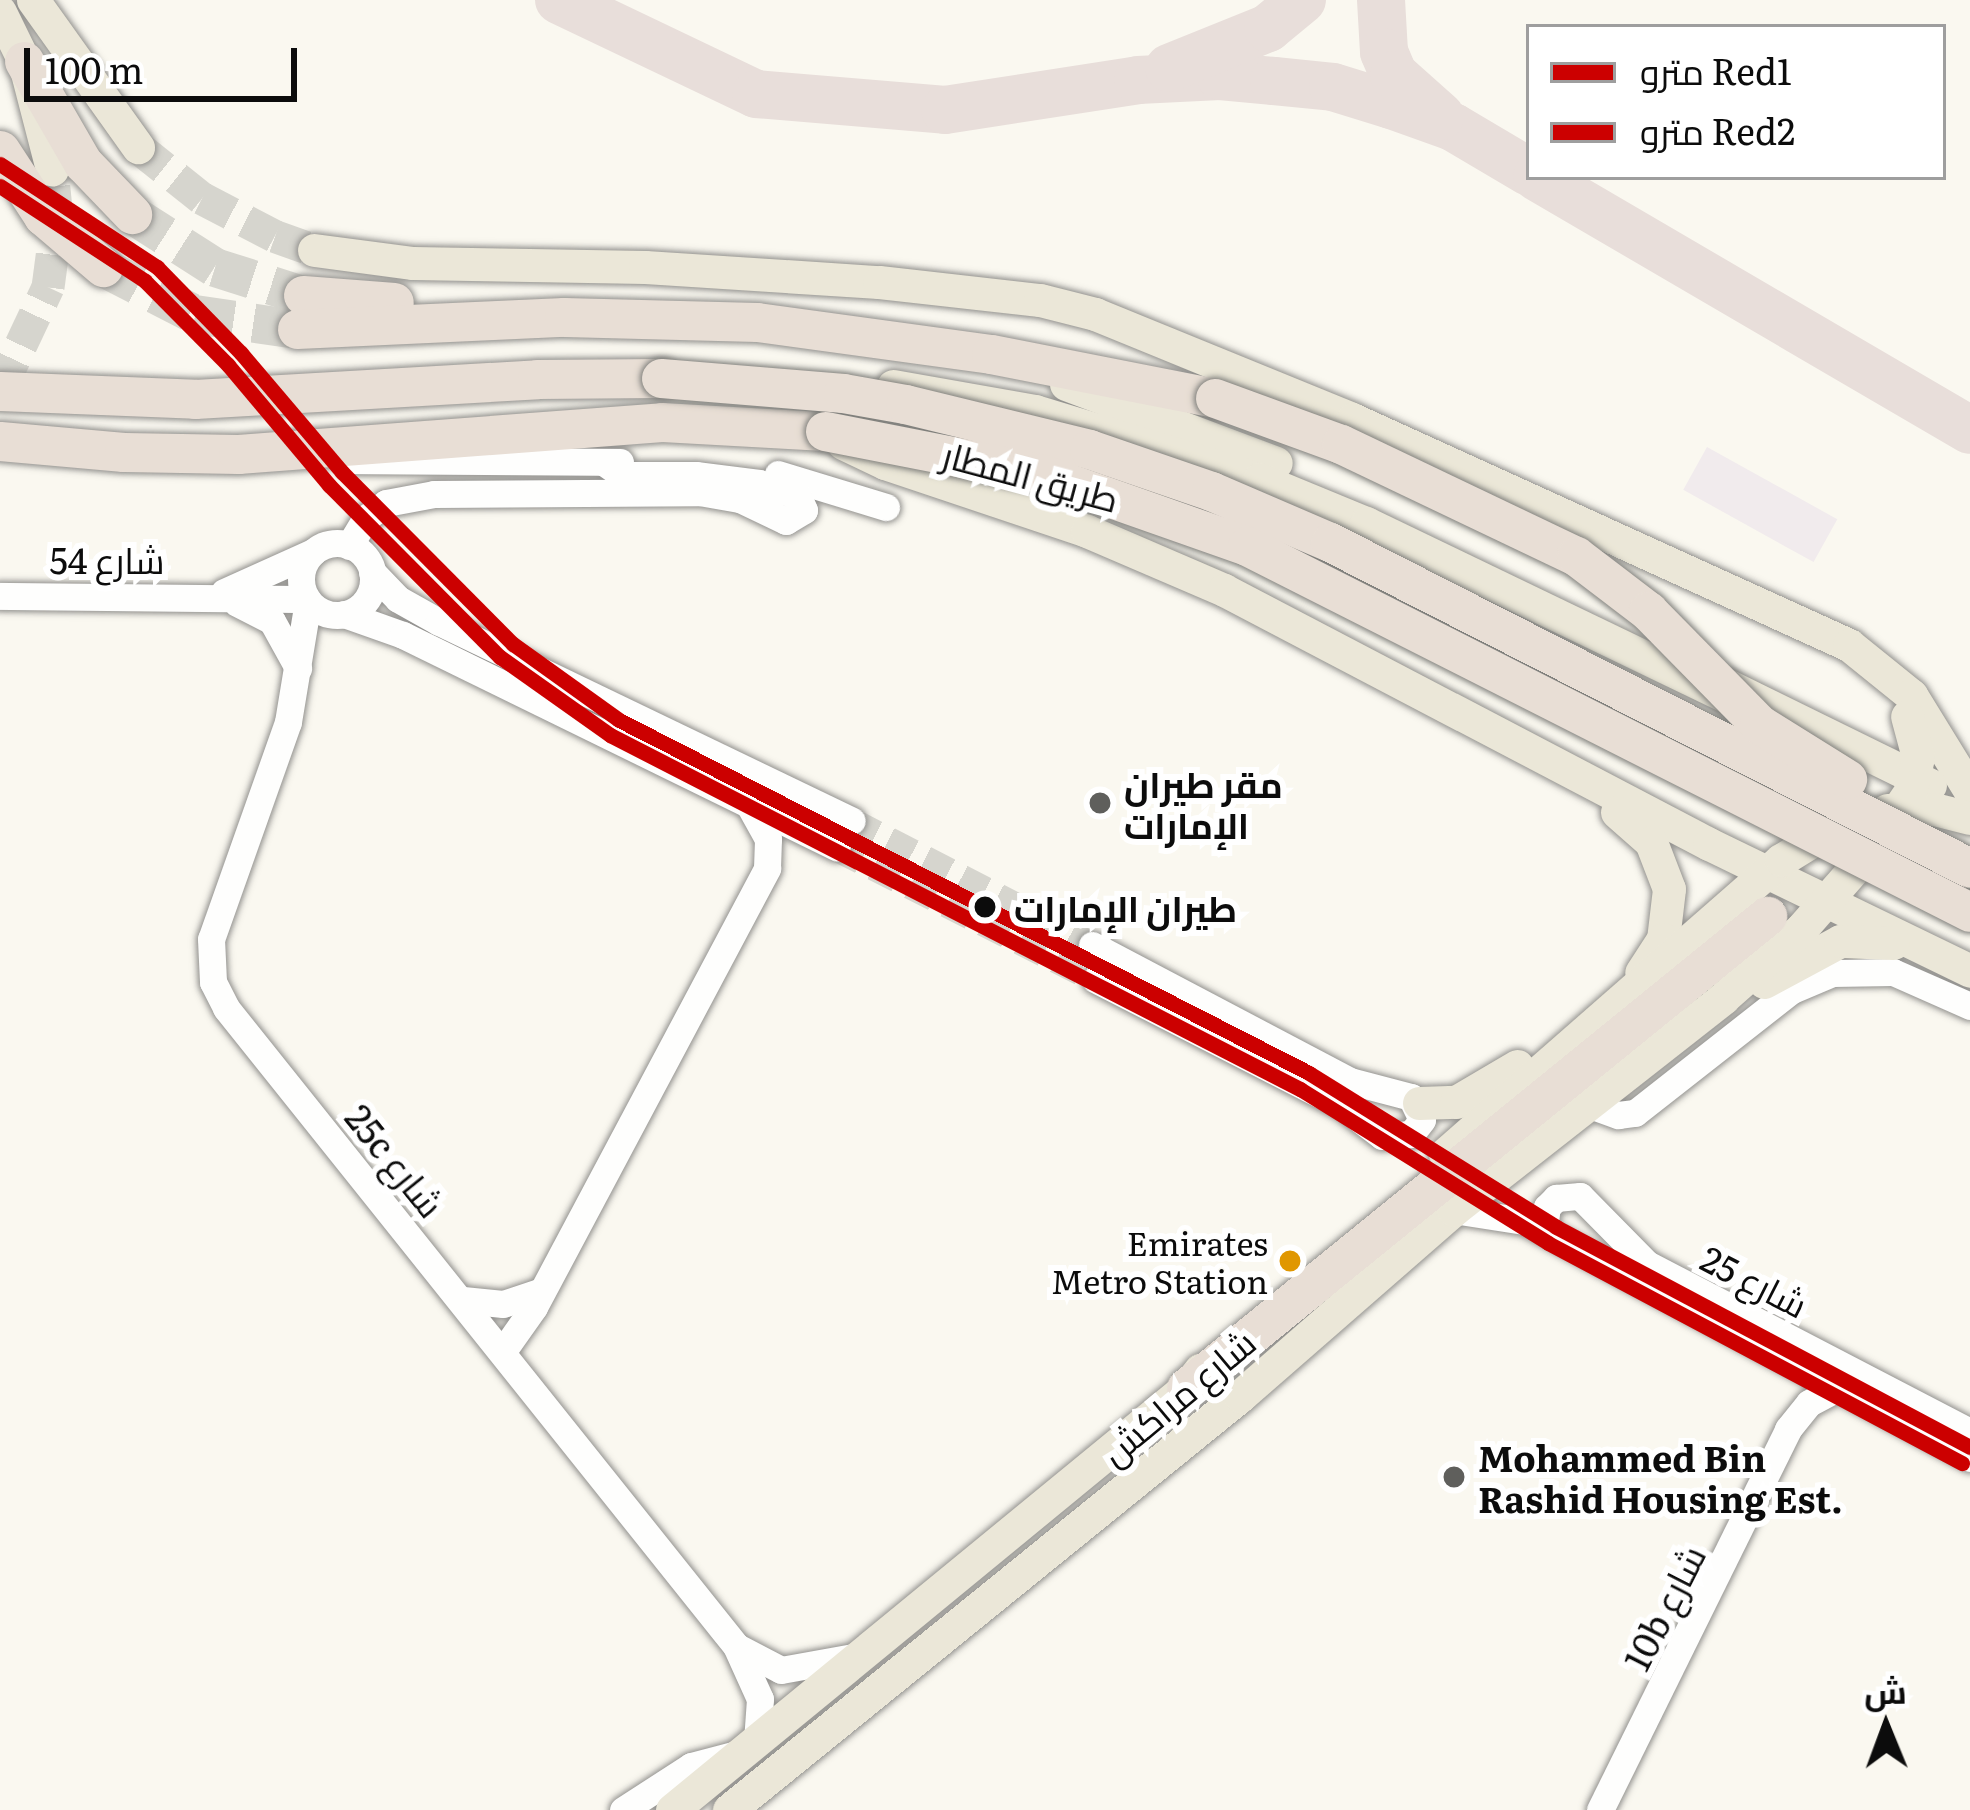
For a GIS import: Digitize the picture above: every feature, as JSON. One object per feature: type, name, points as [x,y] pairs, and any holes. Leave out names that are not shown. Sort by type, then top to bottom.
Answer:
[{"type":"highway","points":[[9,46],[83,163],[133,214]]},
{"type":"highway","points":[[0,150],[43,216],[103,267]]},
{"type":"highway","points":[[300,312],[687,317],[928,346],[1215,398],[1341,445],[1576,556],[1648,610],[1759,724],[1970,853]]},
{"type":"highway","name":"طريق المطار","points":[[0,391],[195,399],[537,379],[661,378],[843,393],[905,404],[1090,449],[1211,491],[1330,542],[1970,868]]},
{"type":"highway","name":"طريق المطار","points":[[0,441],[124,452],[296,451],[644,423],[825,431],[934,448],[1040,473],[1246,546],[1970,912]]},
{"type":"highway","points":[[1186,1388],[1766,916]]},
{"type":"main road","points":[[33,0],[138,147]]},
{"type":"main road","points":[[9,46],[52,169]]},
{"type":"main road","points":[[314,250],[413,263],[762,273],[1068,306],[1352,419],[1636,552],[1837,638],[1911,695],[1970,791]]},
{"type":"main road","points":[[928,346],[1094,392],[1199,430],[1321,485],[1366,523]]},
{"type":"main road","points":[[661,378],[832,380],[983,398],[1203,459],[1366,523],[1654,659],[1823,748],[1846,779],[1854,827],[1837,890]]},
{"type":"main road","points":[[825,431],[885,463],[1139,551],[1767,872],[1837,890],[1924,950],[1970,970]]},
{"type":"main road","points":[[1654,659],[1749,695],[1901,804],[1970,818]]},
{"type":"main road","points":[[1379,672],[1459,700],[1728,836],[1759,846],[1799,849]]},
{"type":"main road","points":[[1893,681],[1917,743],[1901,804]]},
{"type":"main road","points":[[1419,1103],[1456,1102],[1479,1094],[1582,1020],[1634,980],[1655,954],[1668,923],[1669,889],[1660,856],[1641,829],[1573,786],[1549,761]]},
{"type":"main road","points":[[1450,1149],[1799,849],[1901,804],[1970,805]]},
{"type":"main road","name":"شارع مراكش","points":[[729,1810],[1240,1396],[1454,1210],[1723,998],[1837,890],[1901,804]]},
{"type":"main road","points":[[1723,998],[1840,940],[1869,938],[1924,950]]},
{"type":"main road","points":[[1450,1149],[1471,1117],[1582,1020]]},
{"type":"main road","name":"شارع مراكش","points":[[672,1810],[1186,1388],[1230,1336],[1450,1149]]},
{"type":"street","points":[[296,451],[368,463],[748,468],[796,477],[886,507]]},
{"type":"street","points":[[350,546],[366,518],[386,503],[434,494],[699,492],[740,499],[786,521],[800,517],[804,510],[798,496],[759,484],[696,475],[622,475],[605,463]]},
{"type":"street","points":[[837,848],[403,635],[307,600],[302,570],[313,552],[329,544],[350,546],[398,599],[437,621],[852,820]]},
{"type":"street","name":"شارع 54","points":[[218,596],[313,552]]},
{"type":"street","points":[[340,615],[367,599],[372,572]]},
{"type":"street","name":"شارع 54","points":[[0,596],[307,600]]},
{"type":"street","points":[[218,596],[272,621],[301,665]]},
{"type":"street","name":"25c شارع","points":[[307,600],[301,665],[283,739],[211,939],[213,982],[226,1008],[736,1646],[760,1699],[751,1746]]},
{"type":"street","name":"25c شارع","points":[[301,665],[340,615]]},
{"type":"street","points":[[503,1351],[542,1291],[767,868],[768,839],[750,807]]},
{"type":"street","points":[[1092,945],[1350,1081],[1402,1093],[1419,1103],[1418,1128],[1402,1137],[1382,1136],[1341,1105],[1095,979]]},
{"type":"street","points":[[1590,1105],[1618,1115],[1635,1114],[1792,990],[1832,974],[1892,972],[1970,1006]]},
{"type":"street","name":"شارع 25","points":[[1544,1230],[1547,1207],[1556,1198],[1580,1196],[1625,1247],[1671,1288],[1837,1388],[1970,1458]]},
{"type":"street","name":"شارع 25","points":[[1454,1210],[1501,1215],[1544,1230],[1970,1432]]},
{"type":"street","points":[[464,1300],[503,1304],[542,1291]]},
{"type":"street","name":"10b شارع","points":[[1600,1810],[1788,1429],[1809,1403],[1837,1388]]},
{"type":"street","name":"25c شارع","points":[[736,1646],[781,1670],[859,1656]]},
{"type":"street","points":[[623,1810],[691,1766],[751,1746]]},
{"type":"shaded area","points":[[1707,447],[1837,519],[1814,562],[1683,490]]},
{"type":"taxiway","points":[[559,0],[756,94],[945,110],[1138,80],[1220,76],[1274,81],[1333,87],[1391,105],[1453,127],[1526,170]]},
{"type":"taxiway","points":[[1169,68],[1268,28],[1302,0]]},
{"type":"taxiway","points":[[1381,0],[1384,52],[1394,75],[1440,116]]},
{"type":"taxiway","points":[[1542,180],[1970,430]]},
{"type":"tunnel","points":[[138,147],[202,198],[275,236],[314,250]]},
{"type":"tunnel","points":[[0,389],[48,287],[57,219],[52,169]]},
{"type":"tunnel","points":[[132,214],[215,267],[303,295]]},
{"type":"tunnel","points":[[103,267],[195,314],[297,329]]},
{"type":"tunnel","points":[[852,821],[1092,945]]},
{"type":"tunnel","points":[[837,848],[1095,979]]},
{"type":"metro line","name":"Red1","points":[[0,164],[157,267],[241,353],[342,472],[513,644],[619,720],[1309,1073],[1556,1227],[1970,1447]]},
{"type":"metro line","name":"Red2","points":[[0,186],[145,281],[228,365],[329,485],[500,657],[610,735],[1300,1089],[1548,1243],[1962,1463]]},
{"type":"place","name":"مقر طيران الإمارات","points":[[1100,803]]},
{"type":"place","name":"طيران الإمارات","points":[[985,907]]},
{"type":"place","name":"Emirates Metro Station","points":[[1290,1261]]},
{"type":"place","name":"Mohammed Bin Rashid Housing Est.","points":[[1454,1477]]}]
